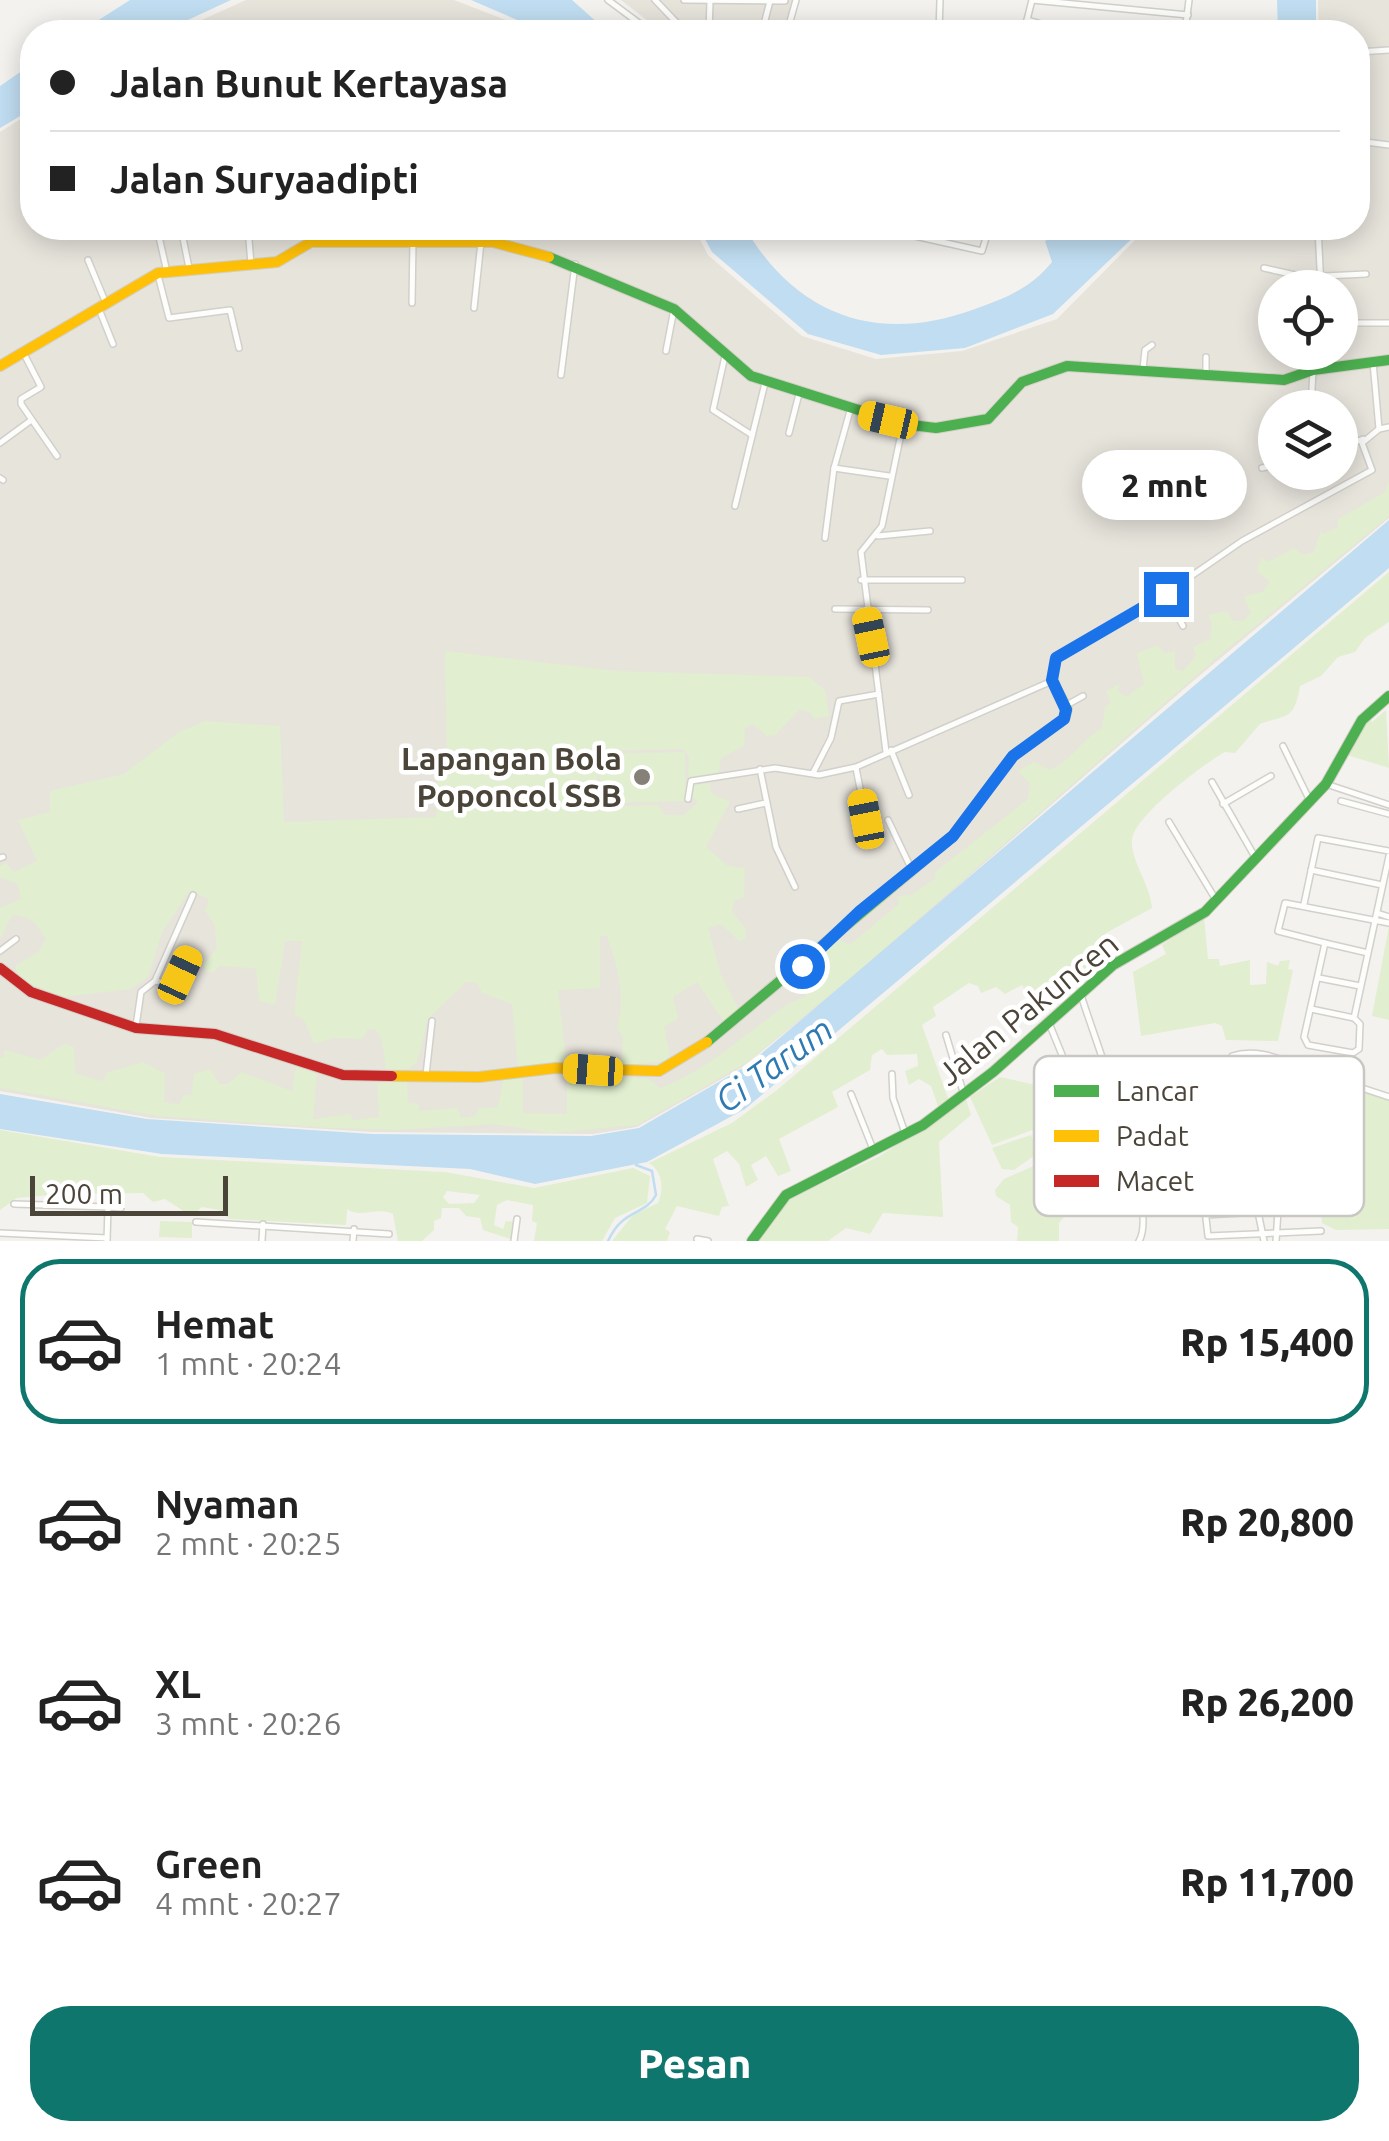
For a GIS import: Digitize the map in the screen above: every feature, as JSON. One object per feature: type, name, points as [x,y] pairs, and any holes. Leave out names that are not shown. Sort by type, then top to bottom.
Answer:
[{"type":"street","points":[[608,0],[635,20]]},
{"type":"street","points":[[655,0],[674,20]]},
{"type":"street","points":[[684,0],[785,1]]},
{"type":"street","points":[[1028,20],[1032,0],[1188,15]]},
{"type":"street","points":[[1187,0],[1187,20]]},
{"type":"street","points":[[158,240],[169,318],[233,311],[238,348]]},
{"type":"street","points":[[184,240],[189,268]]},
{"type":"street","points":[[249,240],[251,264]]},
{"type":"street","points":[[0,366],[101,304],[162,273],[284,260],[324,240]]},
{"type":"street","points":[[412,303],[413,240],[518,246],[575,264],[674,309],[725,355],[765,383],[800,390],[850,410],[903,424],[936,428],[988,418],[1022,382],[1042,371],[1085,364],[1284,380],[1315,370]]},
{"type":"street","points":[[928,240],[982,250],[985,240]]},
{"type":"street","points":[[1318,240],[1320,270]]},
{"type":"street","points":[[474,308],[475,242]]},
{"type":"street","points":[[88,260],[114,344]]},
{"type":"street","points":[[561,374],[575,264]]},
{"type":"street","points":[[1264,268],[1271,270]]},
{"type":"street","points":[[1358,274],[1366,274]]},
{"type":"street","points":[[666,351],[674,309]]},
{"type":"street","points":[[1358,323],[1389,323]]},
{"type":"street","points":[[1144,369],[1144,353],[1152,344]]},
{"type":"street","points":[[22,350],[41,385],[20,402],[57,456]]},
{"type":"street","points":[[725,355],[714,410],[752,435]]},
{"type":"street","points":[[1206,357],[1206,374]]},
{"type":"street","points":[[1358,364],[1389,360]]},
{"type":"street","points":[[1373,362],[1379,428]]},
{"type":"street","points":[[736,506],[765,383]]},
{"type":"street","points":[[789,433],[800,390]]},
{"type":"street","points":[[825,538],[834,468],[850,410]]},
{"type":"street","points":[[0,443],[30,421]]},
{"type":"street","points":[[878,536],[903,424]]},
{"type":"street","points":[[1358,441],[1389,426]]},
{"type":"street","points":[[0,968],[12,982],[31,992],[136,1028],[215,1034],[343,1075],[478,1078],[556,1068],[665,1070],[774,991],[911,868],[953,836],[1003,766],[1064,719],[1065,706],[1052,680],[1056,658],[1166,594],[1242,541],[1372,470],[1363,439]]},
{"type":"street","points":[[834,468],[889,476]]},
{"type":"street","points":[[909,796],[889,751],[878,694],[861,580],[862,546],[878,536],[930,531]]},
{"type":"street","points":[[861,580],[962,580]]},
{"type":"street","points":[[1166,594],[1183,626]]},
{"type":"street","points":[[836,609],[928,610]]},
{"type":"street","points":[[688,799],[691,780],[760,769],[790,767],[812,773],[856,767],[1052,680]]},
{"type":"street","points":[[812,773],[831,738],[839,701],[878,694]]},
{"type":"street","points":[[1065,706],[1084,696]]},
{"type":"street","name":"Jalan Pakuncen","points":[[752,1241],[786,1195],[906,1136],[964,1095],[1113,964],[1183,927],[1216,900],[1326,784],[1362,720],[1389,696]]},
{"type":"street","points":[[1283,746],[1309,800]]},
{"type":"street","points":[[856,767],[866,819]]},
{"type":"street","points":[[760,769],[776,847],[796,887]]},
{"type":"street","points":[[1222,804],[1272,776]]},
{"type":"street","points":[[1212,782],[1256,857]]},
{"type":"street","points":[[1326,784],[1389,806]]},
{"type":"street","points":[[1341,800],[1389,814]]},
{"type":"street","points":[[738,809],[766,803]]},
{"type":"street","points":[[888,820],[911,868]]},
{"type":"street","points":[[1169,822],[1216,900]]},
{"type":"street","points":[[1304,904],[1321,837],[1389,854],[1354,1018]]},
{"type":"street","points":[[1311,870],[1382,885]]},
{"type":"street","points":[[136,1028],[141,992],[155,980],[193,896]]},
{"type":"street","points":[[1368,953],[1278,931],[1285,902],[1389,920]]},
{"type":"street","points":[[0,951],[16,940]]},
{"type":"street","points":[[1311,1008],[1354,1018],[1360,1024],[1357,1052],[1308,1045],[1304,1036],[1325,943]]},
{"type":"street","points":[[155,980],[176,985],[190,954]]},
{"type":"street","points":[[1318,978],[1360,986]]},
{"type":"street","points":[[1081,994],[1102,1056]]},
{"type":"street","points":[[426,1078],[432,1021]]},
{"type":"street","points":[[1049,1023],[1062,1056]]},
{"type":"street","points":[[946,1035],[964,1095]]},
{"type":"street","points":[[1235,1056],[1261,1056]]},
{"type":"street","points":[[892,1074],[893,1098],[906,1136]]},
{"type":"street","points":[[1364,1088],[1389,1096]]},
{"type":"street","points":[[851,1094],[874,1152]]},
{"type":"street","points":[[14,1204],[120,1208]]},
{"type":"street","points":[[0,1233],[107,1240],[108,1207]]},
{"type":"street","points":[[1139,1241],[1143,1237],[1142,1216]]},
{"type":"street","points":[[1205,1216],[1208,1236],[1263,1237],[1321,1231]]},
{"type":"street","points":[[1276,1241],[1278,1216]]},
{"type":"street","points":[[514,1241],[517,1219]]},
{"type":"street","points":[[196,1222],[354,1228],[389,1234]]},
{"type":"street","points":[[262,1241],[263,1224]]},
{"type":"street","points":[[353,1241],[354,1228]]},
{"type":"street","points":[[697,1238],[708,1241]]},
{"type":"shaded area","points":[[246,0],[454,0],[505,20],[202,20]]},
{"type":"shaded area","points":[[621,0],[795,0],[789,20],[647,20]]},
{"type":"shaded area","points":[[1318,0],[1389,0],[1389,518],[1193,681],[859,973],[741,1068],[637,1127],[593,1134],[371,1132],[151,1118],[0,1091],[0,132],[20,120],[20,240],[700,240],[708,255],[802,336],[876,359],[962,351],[1057,319],[1135,240],[1370,240],[1370,20],[1319,20]]},
{"type":"green space","points":[[1389,481],[1389,516],[1214,660],[851,978],[746,1063],[637,1125],[550,1133],[494,1124],[397,1130],[332,1128],[158,1116],[0,1088],[0,1057],[4,1057],[4,1050],[41,1060],[64,1044],[74,1047],[75,1073],[102,1081],[108,1072],[143,1062],[165,1073],[164,1102],[179,1105],[183,1095],[192,1095],[194,1074],[210,1069],[219,1084],[228,1084],[241,1072],[292,1091],[296,1067],[317,1074],[313,1119],[351,1114],[352,1120],[379,1117],[377,1083],[407,1082],[408,1103],[418,1103],[419,1111],[458,1108],[461,1118],[475,1116],[479,1108],[498,1107],[503,1079],[523,1076],[523,1113],[567,1114],[567,1073],[649,1079],[660,1088],[711,1061],[788,1004],[806,996],[805,987],[824,969],[819,958],[839,939],[849,945],[899,904],[897,896],[911,895],[936,878],[934,873],[1028,799],[1030,784],[1018,771],[1034,762],[1050,770],[1102,728],[1105,707],[1111,702],[1106,691],[1120,684],[1118,691],[1126,697],[1144,684],[1137,653],[1158,645],[1164,653],[1175,651],[1175,669],[1183,671],[1196,656],[1193,647],[1210,639],[1212,623],[1208,615],[1227,611],[1233,621],[1243,621],[1251,613],[1244,596],[1262,592],[1270,582],[1257,571],[1261,557],[1268,562],[1294,548],[1303,555],[1314,552],[1321,529],[1323,534],[1338,527],[1338,519],[1385,492]]},
{"type":"green space","points":[[1389,572],[1389,622],[1365,638],[1355,652],[1338,657],[1321,676],[1300,686],[1295,706],[1288,715],[1260,724],[1235,753],[1225,752],[1188,778],[1157,804],[1136,829],[1132,847],[1152,908],[1106,933],[1099,953],[1106,960],[1076,984],[1056,986],[1032,1004],[1022,985],[1005,994],[996,987],[981,993],[978,986],[969,983],[933,1007],[936,1016],[922,1025],[949,1101],[939,1109],[931,1086],[919,1079],[909,1085],[905,1071],[918,1066],[917,1054],[887,1055],[882,1049],[872,1055],[870,1070],[832,1092],[838,1107],[779,1139],[791,1171],[778,1176],[766,1156],[751,1165],[758,1180],[746,1187],[739,1164],[727,1151],[713,1159],[729,1206],[722,1207],[719,1216],[677,1206],[665,1229],[670,1232],[667,1241],[612,1241],[633,1215],[658,1203],[661,1181],[649,1163],[732,1123],[777,1090]]},
{"type":"green space","points":[[445,651],[616,671],[809,677],[825,690],[829,716],[814,719],[810,712],[800,709],[775,735],[767,736],[752,724],[745,728],[744,746],[721,758],[718,775],[688,778],[689,757],[683,749],[598,751],[595,755],[600,806],[658,805],[665,815],[684,815],[698,802],[691,797],[690,786],[710,783],[711,793],[730,802],[706,847],[728,866],[745,868],[744,897],[734,901],[732,912],[746,929],[745,939],[740,942],[721,924],[708,928],[721,975],[740,1012],[724,1022],[697,982],[673,997],[678,1019],[664,1026],[671,1061],[613,1066],[622,1056],[623,1037],[617,1028],[621,993],[607,936],[600,936],[600,988],[558,990],[566,1060],[518,1066],[512,1004],[482,993],[477,983],[466,982],[428,1019],[417,1063],[408,1069],[386,1069],[382,1040],[375,1029],[368,1029],[362,1039],[334,1038],[314,1044],[304,1020],[294,1014],[302,941],[285,941],[275,1005],[259,1001],[256,968],[219,966],[214,972],[206,972],[204,964],[217,948],[214,923],[205,911],[209,899],[190,891],[162,932],[148,977],[131,989],[64,997],[19,980],[15,966],[38,952],[46,939],[33,921],[12,915],[0,939],[0,908],[21,899],[18,884],[0,877],[0,866],[6,863],[14,872],[37,861],[18,820],[50,812],[50,791],[124,774],[179,732],[205,721],[280,726],[284,822],[436,817],[438,767],[447,760]]},
{"type":"green space","points":[[1386,710],[1389,768],[1347,755],[1368,718],[1372,722]]},
{"type":"green space","points":[[685,752],[686,801],[600,803],[599,754]]},
{"type":"green space","points":[[1204,917],[1208,959],[1219,959],[1220,966],[1250,960],[1250,985],[1266,984],[1267,962],[1278,966],[1280,961],[1290,960],[1288,969],[1293,970],[1278,1041],[1226,1040],[1222,1026],[1215,1023],[1141,1036],[1133,972],[1166,954],[1162,945]]},
{"type":"green space","points":[[1389,926],[1389,1020],[1372,1016]]},
{"type":"green space","points":[[1000,1077],[1034,1085],[1034,1129],[992,1145],[970,1097]]},
{"type":"green space","points":[[1364,1091],[1389,1099],[1389,1229],[1336,1230],[1322,1223],[1321,1216],[1364,1216]]},
{"type":"green space","points":[[966,1099],[971,1115],[939,1142],[943,1217],[883,1213],[870,1234],[846,1228],[828,1241],[757,1241],[785,1201],[880,1156]]},
{"type":"green space","points":[[0,1130],[160,1157],[445,1172],[534,1188],[633,1168],[650,1176],[647,1203],[615,1218],[602,1241],[534,1241],[537,1223],[532,1221],[533,1205],[507,1200],[497,1205],[494,1225],[503,1229],[506,1221],[515,1222],[513,1240],[483,1230],[480,1218],[466,1216],[459,1208],[442,1208],[441,1218],[434,1221],[434,1230],[422,1241],[398,1241],[393,1214],[387,1212],[358,1213],[347,1209],[346,1225],[229,1219],[219,1210],[202,1207],[195,1213],[185,1212],[165,1199],[153,1202],[143,1193],[71,1194],[70,1201],[51,1201],[51,1195],[17,1198],[0,1210]],"holes":[[[447,1191],[480,1195],[474,1203],[449,1204],[443,1197]]]},
{"type":"green space","points":[[1031,1135],[1034,1156],[1014,1170],[1002,1169],[992,1148]]},
{"type":"green space","points":[[1034,1166],[1034,1216],[1065,1216],[1059,1223],[1059,1241],[1017,1241],[1018,1227],[1011,1222],[1010,1205],[996,1196],[995,1190],[1004,1179]]},
{"type":"green space","points":[[160,1221],[192,1222],[192,1238],[159,1237]]},
{"type":"water","points":[[130,0],[231,0],[188,20],[99,20]]},
{"type":"water","points":[[471,0],[572,0],[594,20],[517,20]]},
{"type":"water","points":[[1277,0],[1316,0],[1316,20],[1278,20]]},
{"type":"water","points":[[20,72],[20,116],[0,128],[0,86]]},
{"type":"water","points":[[706,240],[753,240],[789,283],[815,302],[843,315],[905,324],[939,319],[1017,291],[1052,262],[1047,240],[1130,240],[1053,314],[965,348],[881,355],[808,334],[712,252]]},
{"type":"water","name":"Ci Tarum","points":[[1389,520],[1389,568],[745,1109],[647,1162],[535,1184],[470,1169],[162,1154],[0,1129],[0,1094],[147,1119],[372,1134],[591,1136],[639,1128],[748,1065]]},
{"type":"waterway","points":[[608,1241],[620,1223],[656,1195],[652,1171],[636,1165]]},
{"type":"traffic: fast","points":[[549,257],[674,309],[751,376],[903,424],[936,428],[988,419],[1022,382],[1067,366],[1284,380],[1313,370],[1389,360]]},
{"type":"traffic: fast","points":[[707,1042],[953,836],[1013,756],[1064,719],[1067,709],[1052,681]]},
{"type":"traffic: fast","points":[[752,1241],[786,1195],[923,1125],[993,1072],[1113,965],[1205,912],[1326,784],[1362,720],[1389,696]]},
{"type":"traffic: slow","points":[[0,366],[158,273],[277,262],[311,242],[493,242],[549,257]]},
{"type":"traffic: slow","points":[[392,1076],[479,1077],[556,1068],[659,1071],[707,1042]]},
{"type":"traffic: jam","points":[[0,968],[31,992],[136,1028],[215,1034],[343,1075],[392,1076]]},
{"type":"place","name":"Lapangan Bola Poponcol SSB","points":[[642,777]]},
{"type":"route","points":[[802,966],[859,912],[953,836],[1003,766],[1064,719],[1066,710],[1052,680],[1053,661],[1166,594]]}]
